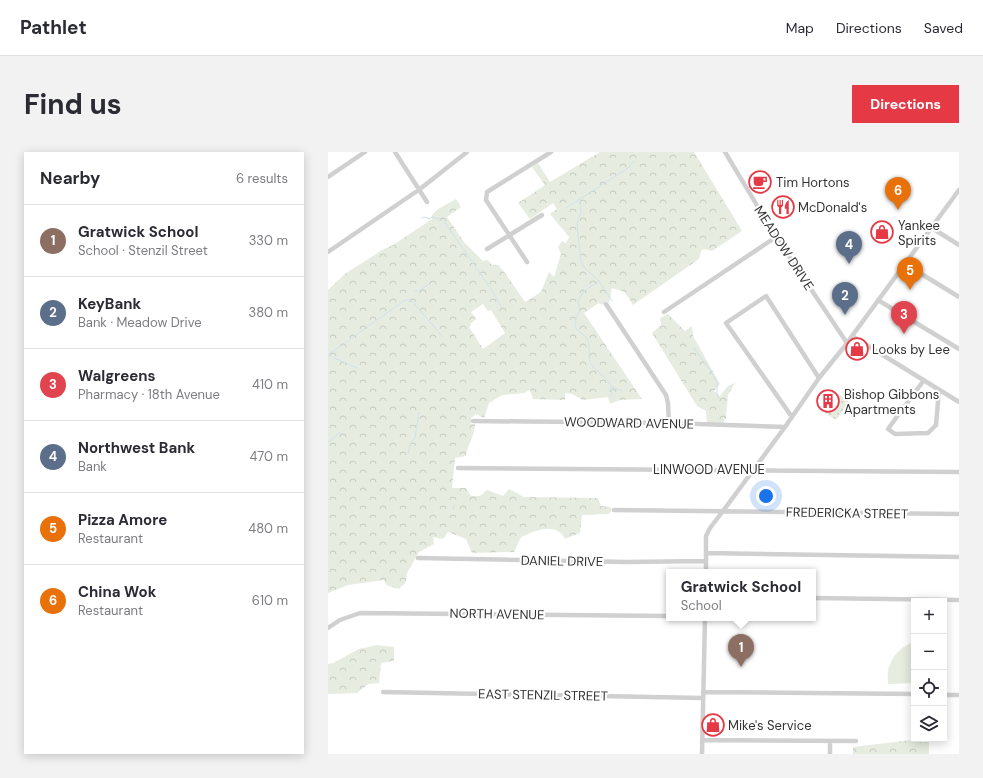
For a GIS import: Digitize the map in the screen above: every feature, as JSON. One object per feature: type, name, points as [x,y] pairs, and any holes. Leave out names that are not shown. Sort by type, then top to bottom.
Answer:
[{"type":"street","points":[[328,178],[365,152]]},
{"type":"street","points":[[395,152],[427,202]]},
{"type":"street","points":[[328,252],[420,189],[467,152]]},
{"type":"street","points":[[528,262],[486,200],[487,192],[551,152]]},
{"type":"street","name":"MEADOW DRIVE","points":[[725,152],[776,237],[847,343]]},
{"type":"street","points":[[706,569],[706,536],[710,528],[785,427],[819,378],[847,343],[959,191]]},
{"type":"street","points":[[487,249],[542,215]]},
{"type":"street","points":[[932,228],[959,244]]},
{"type":"street","points":[[664,312],[776,237]]},
{"type":"street","points":[[905,264],[959,297]]},
{"type":"street","points":[[792,417],[726,323],[766,296],[819,378]]},
{"type":"street","points":[[878,300],[959,349]]},
{"type":"street","points":[[606,304],[666,395],[668,403],[668,423]]},
{"type":"street","points":[[852,336],[959,402]]},
{"type":"street","points":[[924,380],[888,429],[895,434],[928,433],[936,425],[939,390]]},
{"type":"street","name":"WOODWARD AVENUE","points":[[473,421],[668,423],[785,427]]},
{"type":"street","name":"LINWOOD AVENUE","points":[[458,468],[959,472]]},
{"type":"street","name":"FREDERICKA STREET","points":[[614,510],[959,514]]},
{"type":"street","points":[[706,553],[959,557]]},
{"type":"street","name":"DANIEL DRIVE","points":[[418,558],[627,562],[706,561]]},
{"type":"street","points":[[816,598],[959,600]]},
{"type":"street","name":"NORTH AVENUE","points":[[328,628],[340,620],[360,613],[666,616]]},
{"type":"street","points":[[702,754],[705,621]]},
{"type":"street","name":"EAST STENZIL STREET","points":[[383,692],[703,698]]},
{"type":"street","points":[[703,692],[911,694]]},
{"type":"street","points":[[947,695],[959,695]]},
{"type":"street","points":[[702,740],[856,741]]},
{"type":"street","points":[[830,741],[830,754]]},
{"type":"green space","points":[[600,152],[694,152],[742,231],[712,251],[704,249],[701,251],[699,259],[633,305],[625,292],[612,288],[609,303],[607,301],[602,305],[599,303],[584,313],[642,399],[620,400],[610,404],[608,397],[583,400],[572,394],[565,393],[565,400],[533,399],[530,390],[524,393],[502,395],[489,403],[484,418],[476,414],[471,418],[471,424],[475,424],[474,433],[466,456],[455,458],[452,488],[466,488],[471,496],[480,496],[487,490],[503,496],[509,489],[524,497],[598,498],[601,506],[610,507],[612,510],[609,514],[582,515],[580,533],[565,539],[556,530],[551,529],[539,530],[521,537],[514,552],[472,553],[466,539],[448,532],[443,539],[433,537],[434,544],[419,552],[407,573],[406,582],[399,589],[386,585],[384,580],[348,585],[328,593],[328,290],[346,273],[393,245],[432,219],[431,216],[438,209],[456,199],[461,207],[447,217],[464,242],[483,261],[488,260],[492,265],[498,265],[525,302],[541,292],[549,272],[554,277],[561,254],[558,247],[562,241],[566,243],[569,237],[550,214],[557,209],[553,203],[530,219],[518,203],[545,185],[532,167],[538,163],[550,182]],"holes":[[[483,304],[488,311],[491,310],[505,333],[483,349],[469,327],[471,325],[470,324],[476,319],[471,312]]]},
{"type":"green space","points":[[668,314],[685,331],[692,326],[693,336],[720,384],[714,391],[720,396],[728,386],[735,383],[728,395],[726,418],[723,423],[707,423],[706,411],[697,406],[652,333],[661,325],[660,318]]},
{"type":"green space","points":[[839,394],[849,402],[836,420],[825,413]]},
{"type":"green space","points":[[910,643],[911,683],[888,684],[888,669],[890,663],[902,648]]},
{"type":"green space","points":[[377,645],[394,647],[394,661],[381,663],[379,683],[368,684],[357,693],[328,694],[328,664],[333,663],[359,649]]},
{"type":"green space","points":[[911,740],[911,742],[929,742],[929,754],[853,754],[853,747]]},
{"type":"waterway","points":[[566,208],[628,168],[634,161]]},
{"type":"waterway","points":[[580,200],[581,212],[577,224],[581,262],[597,279],[612,301]]},
{"type":"waterway","points":[[422,218],[424,217],[430,219],[432,217],[443,220],[491,289],[502,308]]},
{"type":"waterway","points":[[599,281],[583,292],[579,299],[579,312],[575,320],[575,326],[577,330],[586,337],[589,344],[591,363],[611,386],[611,396]]},
{"type":"waterway","points":[[415,291],[419,291],[429,284]]},
{"type":"waterway","points":[[328,355],[405,300],[410,300],[413,302],[442,336]]},
{"type":"waterway","points":[[694,348],[710,370],[717,384],[717,395],[719,399]]},
{"type":"waterway","points":[[334,358],[357,368]]},
{"type":"waterway","points":[[612,387],[622,391]]},
{"type":"waterway","points":[[408,453],[411,443],[415,438],[419,412]]},
{"type":"waterway","points":[[328,442],[340,433]]},
{"type":"waterway","points":[[453,510],[454,505]]},
{"type":"place","name":"Tim Hortons","points":[[760,182]]},
{"type":"place","name":"McDonald's","points":[[783,207]]},
{"type":"place","name":"China Wok","points":[[898,210]]},
{"type":"place","name":"Yankee Spirits","points":[[882,232]]},
{"type":"place","name":"Northwest Bank","points":[[849,264]]},
{"type":"place","name":"Pizza Amore","points":[[910,290]]},
{"type":"place","name":"KeyBank","points":[[845,315]]},
{"type":"place","name":"Walgreens","points":[[904,334]]},
{"type":"place","name":"Looks by Lee","points":[[857,349]]},
{"type":"place","name":"Bishop Gibbons Apartments","points":[[828,401]]},
{"type":"place","name":"Gratwick School","points":[[741,667]]},
{"type":"place","name":"Mike's Service","points":[[713,725]]}]
